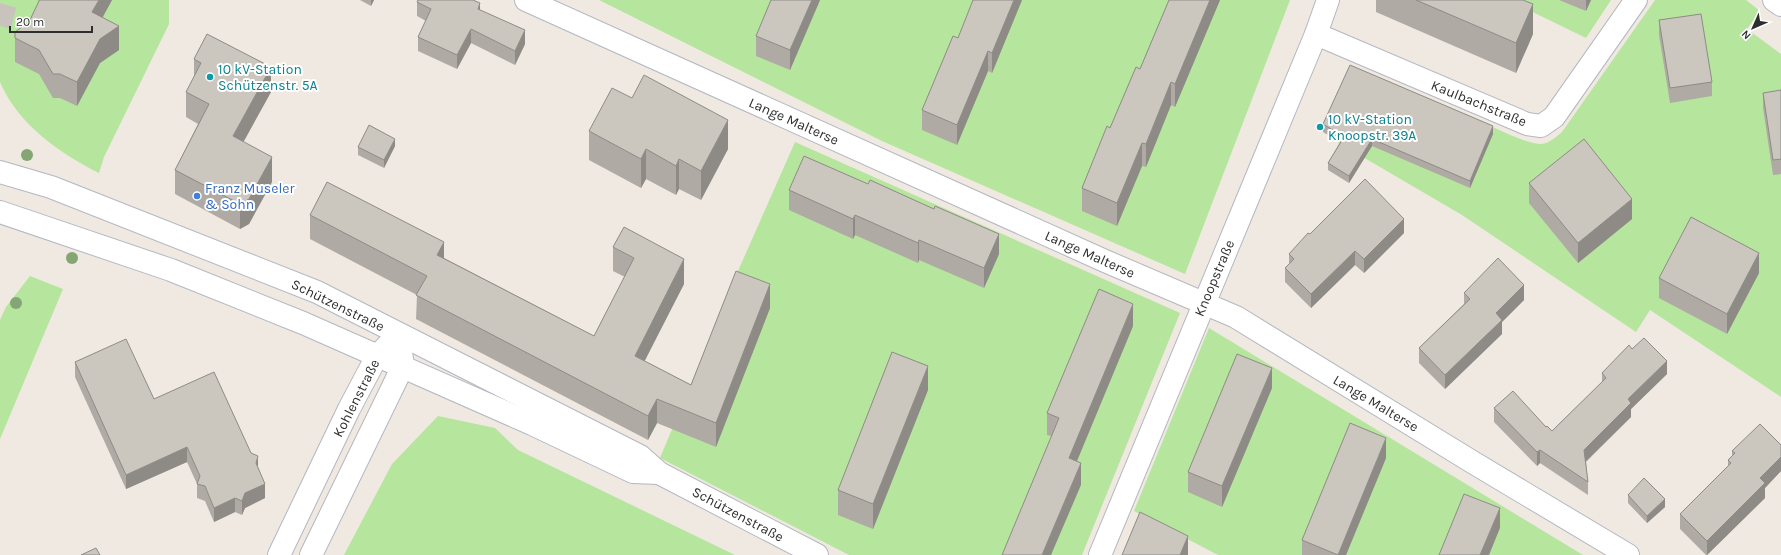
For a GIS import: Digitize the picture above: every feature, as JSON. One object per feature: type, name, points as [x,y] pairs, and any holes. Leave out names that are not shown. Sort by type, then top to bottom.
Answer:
[{"type":"street","name":"Lange Malterse","points":[[526,0],[1105,261],[1236,317],[1474,463],[1628,555]]},
{"type":"street","name":"Knoopstraße","points":[[1100,555],[1316,34],[1328,0]]},
{"type":"street","name":"Kaulbachstraße","points":[[1316,34],[1526,124],[1541,126],[1554,116],[1636,0]]},
{"type":"street","points":[[1774,0],[1781,5]]},
{"type":"street","name":"Schützenstraße","points":[[0,172],[51,187],[317,292],[399,335],[640,456],[659,473],[817,555]]},
{"type":"street","name":"Schützenstraße","points":[[0,212],[172,270],[303,323],[403,366],[532,424],[633,472],[659,473]]},
{"type":"street","name":"Kohlenstraße","points":[[279,555],[349,410],[377,356],[399,335]]},
{"type":"street","name":"Kohlenstraße","points":[[311,555],[403,366],[399,335]]},
{"type":"green space","points":[[0,0],[169,0],[169,24],[104,157],[99,173],[69,156],[41,136],[17,111],[8,97],[0,82]]},
{"type":"green space","points":[[599,0],[1290,0],[1185,274],[882,141]]},
{"type":"green space","points":[[1508,0],[1611,0],[1586,38]]},
{"type":"green space","points":[[1655,0],[1746,0],[1760,11],[1747,29],[1781,54],[1781,397],[1650,310],[1636,332],[1462,215],[1327,136],[1332,127],[1450,179],[1469,116],[1525,141],[1541,144],[1553,140],[1562,132]]},
{"type":"green space","points":[[795,142],[1180,313],[1082,555],[849,555],[660,458],[738,271]]},
{"type":"green space","points":[[30,276],[63,289],[0,439],[0,320],[6,307]]},
{"type":"green space","points":[[1209,328],[1583,555],[1218,555],[1134,511]]},
{"type":"green space","points":[[438,416],[495,428],[518,450],[735,555],[344,555],[392,464]]},
{"type":"building","points":[[39,0],[99,0],[92,12],[119,26],[100,39],[77,82],[60,74],[53,74],[39,50],[15,38],[15,32],[29,22]]},
{"type":"building","points":[[418,0],[473,0],[480,3],[478,9],[525,30],[515,51],[471,29],[457,55],[418,37],[431,9],[417,2]]},
{"type":"building","points":[[771,0],[812,0],[790,50],[756,36]]},
{"type":"building","points":[[973,0],[1014,0],[992,53],[988,51],[957,125],[922,110],[953,36],[958,38]]},
{"type":"building","points":[[1169,0],[1210,0],[1175,84],[1171,82],[1146,144],[1142,143],[1117,203],[1082,188],[1107,126],[1110,128],[1136,67],[1140,69]]},
{"type":"building","points":[[1416,0],[1523,0],[1533,4],[1516,43]]},
{"type":"building","points":[[1701,14],[1712,82],[1670,88],[1659,20]]},
{"type":"building","points":[[207,34],[271,67],[233,136],[272,157],[249,199],[240,204],[175,170],[209,104],[186,92],[201,63],[194,59]]},
{"type":"building","points":[[1350,65],[1493,126],[1470,181],[1372,139],[1349,176],[1328,163],[1344,137],[1323,124]]},
{"type":"building","points":[[644,75],[728,120],[701,171],[679,159],[676,166],[646,149],[641,159],[589,131],[612,88],[632,98]]},
{"type":"building","points":[[1781,90],[1781,159],[1773,160],[1763,93]]},
{"type":"building","points":[[369,125],[395,139],[384,160],[358,147]]},
{"type":"building","points":[[1584,139],[1632,199],[1578,243],[1529,183]]},
{"type":"building","points":[[804,156],[868,184],[870,180],[934,209],[935,206],[999,234],[984,268],[919,240],[918,243],[855,215],[853,219],[789,190]]},
{"type":"building","points":[[1365,179],[1404,219],[1364,259],[1355,251],[1311,294],[1285,268],[1294,259],[1289,254],[1308,233],[1310,234]]},
{"type":"building","points":[[327,182],[444,242],[437,255],[594,336],[634,258],[613,247],[624,227],[684,259],[635,356],[691,385],[736,271],[770,284],[716,423],[657,399],[648,416],[416,295],[427,276],[310,215]]},
{"type":"building","points":[[1691,217],[1759,253],[1727,314],[1659,278]]},
{"type":"building","points":[[1498,258],[1524,285],[1496,313],[1502,320],[1445,375],[1419,348],[1470,299],[1464,293]]},
{"type":"building","points":[[1099,289],[1133,304],[1069,458],[1081,463],[1042,555],[1002,555],[1059,418],[1047,413]]},
{"type":"building","points":[[1644,338],[1667,361],[1628,399],[1631,403],[1584,450],[1588,482],[1540,450],[1537,452],[1494,408],[1513,391],[1546,427],[1547,426],[1552,431],[1606,378],[1602,373],[1629,345],[1632,349]]},
{"type":"building","points":[[126,339],[154,399],[214,372],[251,453],[258,456],[256,463],[265,484],[245,493],[242,501],[235,498],[214,508],[205,486],[197,484],[200,476],[187,447],[126,475],[75,362]]},
{"type":"building","points":[[892,352],[928,366],[873,504],[838,490]]},
{"type":"building","points":[[1237,354],[1272,368],[1222,486],[1188,472]]},
{"type":"building","points":[[1350,423],[1386,438],[1338,555],[1302,540]]},
{"type":"building","points":[[1760,424],[1781,445],[1781,457],[1760,478],[1765,483],[1707,541],[1680,514],[1731,463],[1728,460],[1735,453],[1732,451]]},
{"type":"building","points":[[1644,478],[1665,499],[1647,516],[1628,495]]},
{"type":"building","points":[[1464,494],[1500,508],[1480,555],[1439,555]]},
{"type":"building","points":[[1140,512],[1188,536],[1180,555],[1122,555]]},
{"type":"building","points":[[96,548],[100,555],[81,555]]},
{"type":"tunnel","points":[[0,26],[7,0]]},
{"type":"place","name":"10 kV-Station Schützenstr. 5A","points":[[210,77]]},
{"type":"place","name":"10 kV-Station Knoopstr. 39A","points":[[1320,127]]},
{"type":"place","name":"Franz Museler & Sohn","points":[[197,196]]}]
